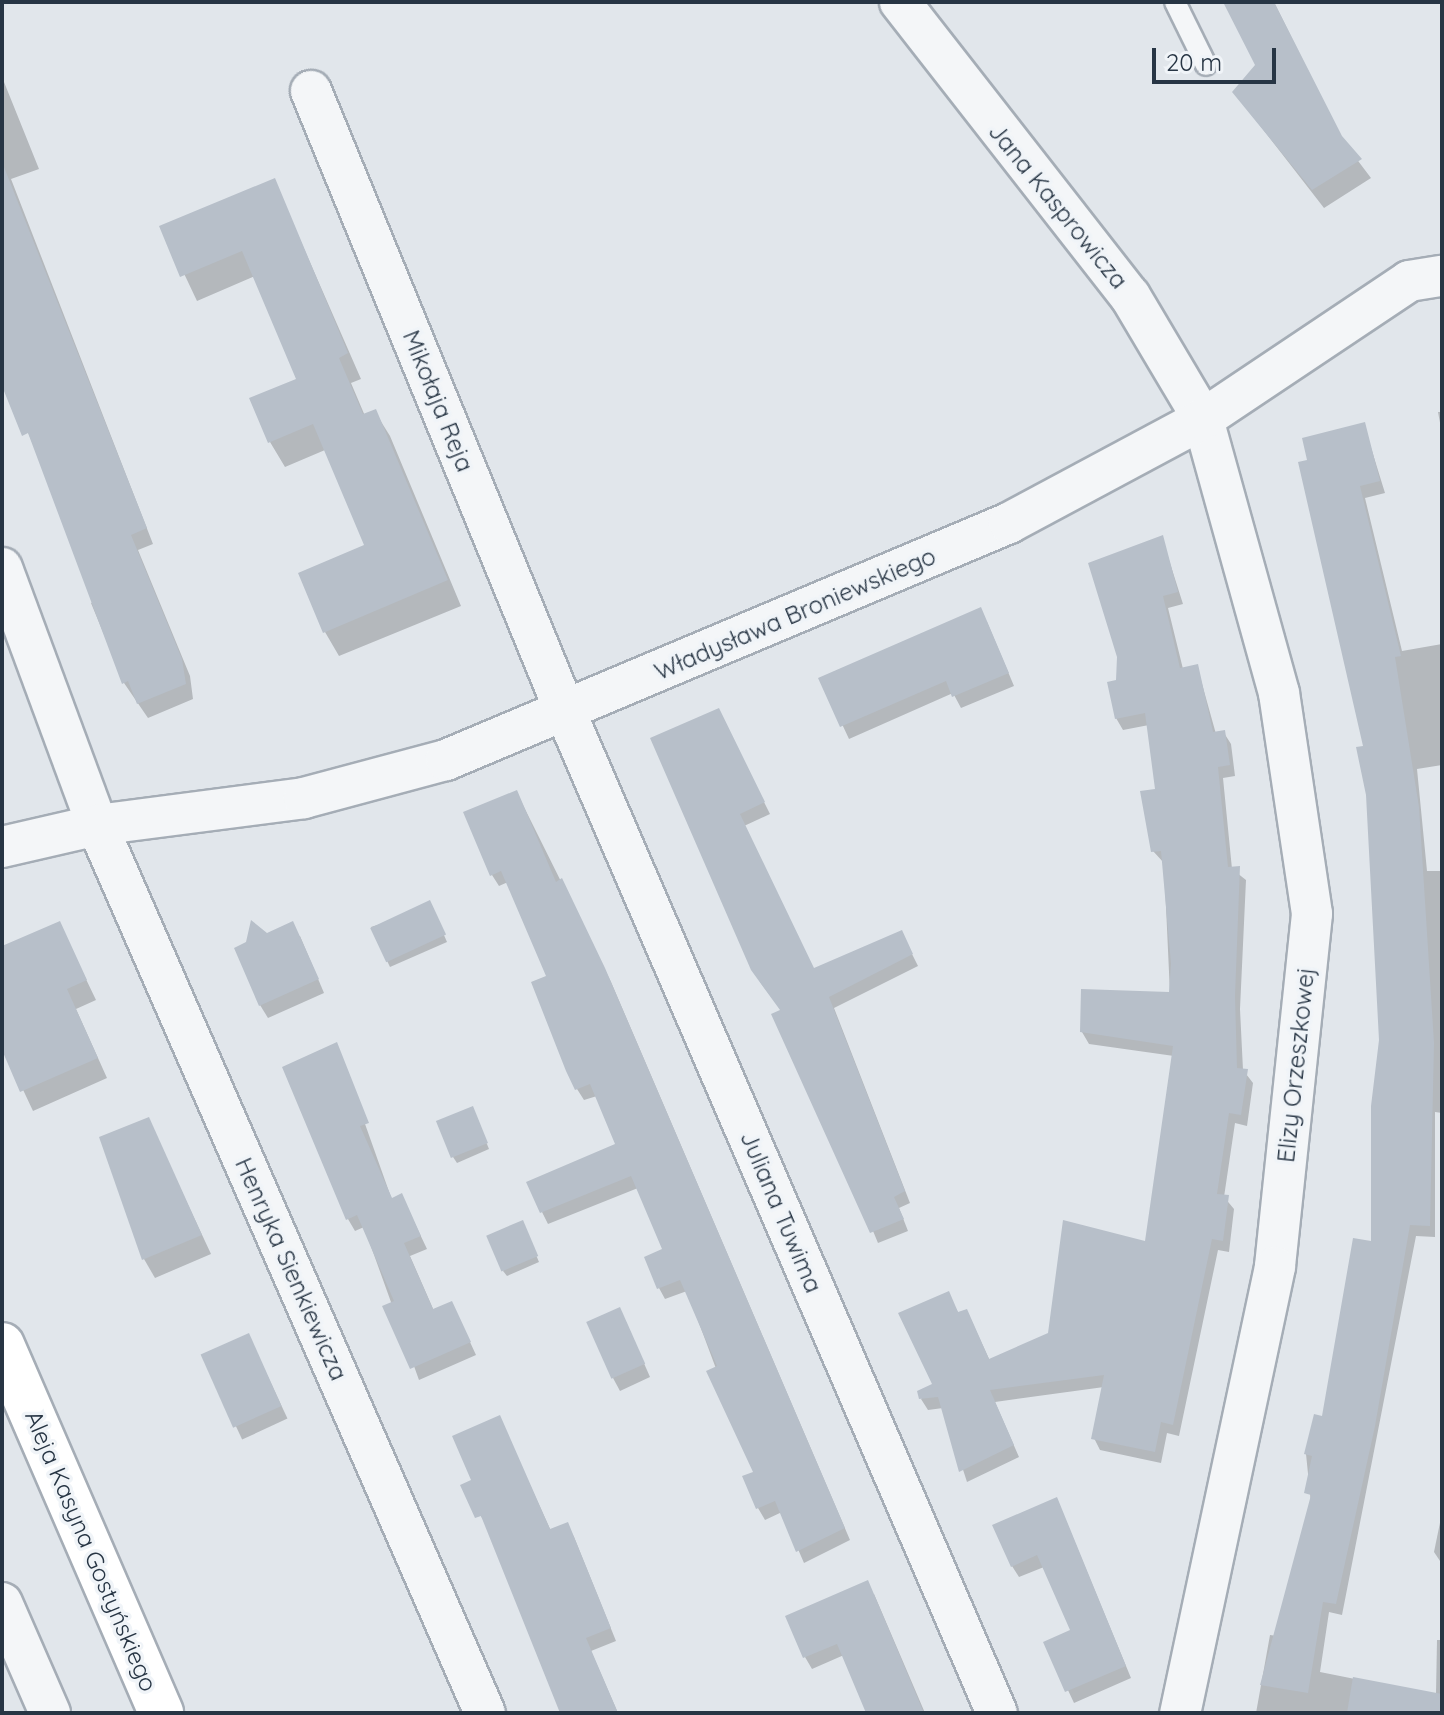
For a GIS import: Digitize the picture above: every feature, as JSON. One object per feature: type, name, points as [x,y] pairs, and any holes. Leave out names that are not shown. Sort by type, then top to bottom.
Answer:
[{"type":"street","name":"Jana Kasprowicza","points":[[900,2],[1130,296],[1203,419]]},
{"type":"street","name":"Mikołaja Reja","points":[[311,91],[565,711]]},
{"type":"street","name":"Władysława Broniewskiego","points":[[2,847],[97,825],[373,784],[565,711],[1009,523],[1203,419],[1409,281],[1442,276]]},
{"type":"street","name":"Elizy Orzeszkowej","points":[[1180,1713],[1275,1267],[1312,914],[1279,693],[1203,419]]},
{"type":"street","name":"Henryka Sienkiewicza","points":[[2,568],[97,825],[485,1713]]},
{"type":"street","name":"Juliana Tuwima","points":[[565,711],[997,1713]]},
{"type":"street","name":"Aleja Kasyna Gostyńskiego","points":[[2,1345],[161,1713]]},
{"type":"street","points":[[2,1603],[50,1713]]},
{"type":"lane","points":[[1175,2],[1206,65]]},
{"type":"building","points":[[1223,2],[1274,2],[1342,136],[1362,159],[1312,190],[1232,92],[1255,65]]},
{"type":"building","points":[[2,162],[147,528],[131,535],[182,659],[186,684],[137,704],[128,681],[122,684],[28,433],[22,436],[2,386]]},
{"type":"building","points":[[275,178],[348,353],[339,358],[363,414],[376,409],[448,580],[323,633],[298,573],[364,545],[313,424],[268,443],[249,398],[296,379],[242,251],[180,277],[159,226]]},
{"type":"building","points":[[1365,422],[1380,481],[1360,486],[1401,656],[1395,657],[1419,807],[1434,1043],[1430,1226],[1410,1225],[1375,1426],[1336,1604],[1323,1602],[1308,1693],[1260,1685],[1311,1495],[1304,1493],[1312,1456],[1304,1454],[1314,1414],[1322,1416],[1353,1238],[1371,1241],[1371,1106],[1379,1040],[1366,795],[1356,747],[1363,746],[1298,462],[1307,460],[1302,438]]},
{"type":"building","points":[[1163,535],[1178,592],[1163,596],[1180,668],[1198,664],[1213,732],[1225,730],[1230,765],[1218,767],[1228,867],[1240,866],[1235,996],[1237,1068],[1248,1069],[1241,1115],[1229,1113],[1217,1194],[1229,1195],[1223,1241],[1212,1239],[1173,1425],[1161,1422],[1155,1452],[1091,1439],[1104,1375],[990,1390],[1014,1445],[959,1472],[938,1397],[919,1399],[917,1391],[932,1384],[898,1313],[949,1291],[958,1312],[967,1309],[989,1359],[1048,1333],[1063,1220],[1145,1241],[1173,1046],[1080,1032],[1081,989],[1169,992],[1171,964],[1161,851],[1151,852],[1140,791],[1155,789],[1145,713],[1115,719],[1107,682],[1116,680],[1117,657],[1088,563]]},
{"type":"building","points":[[981,607],[1009,673],[952,697],[946,681],[840,727],[818,678]]},
{"type":"building","points":[[719,708],[765,802],[740,814],[814,968],[902,930],[913,954],[829,997],[905,1191],[894,1197],[904,1219],[870,1233],[771,1014],[780,1010],[751,970],[650,738]]},
{"type":"building","points":[[517,790],[556,882],[562,878],[605,968],[845,1528],[796,1552],[775,1501],[756,1509],[742,1476],[753,1472],[706,1371],[717,1366],[680,1280],[657,1289],[644,1257],[662,1249],[631,1176],[540,1213],[526,1182],[615,1144],[590,1084],[575,1090],[566,1071],[531,982],[546,976],[501,871],[490,876],[463,812]]},
{"type":"building","points":[[430,900],[446,934],[386,962],[370,928]]},
{"type":"building","points":[[251,920],[267,933],[293,921],[319,979],[259,1006],[234,948],[246,942]]},
{"type":"building","points":[[60,921],[87,980],[67,989],[98,1058],[20,1092],[2,1050],[2,946]]},
{"type":"building","points":[[337,1042],[369,1123],[360,1126],[392,1198],[402,1193],[421,1236],[404,1243],[433,1309],[452,1301],[471,1342],[410,1369],[382,1306],[394,1301],[357,1215],[346,1220],[282,1067]]},
{"type":"building","points":[[473,1106],[488,1143],[451,1158],[436,1121]]},
{"type":"building","points":[[149,1117],[202,1235],[142,1260],[99,1137]]},
{"type":"building","points":[[523,1220],[538,1256],[501,1272],[486,1236]]},
{"type":"building","points":[[620,1307],[645,1364],[611,1379],[586,1322]]},
{"type":"building","points":[[249,1333],[282,1406],[233,1428],[201,1355]]},
{"type":"building","points":[[500,1415],[550,1529],[568,1522],[611,1628],[586,1638],[618,1713],[560,1713],[481,1516],[475,1518],[460,1485],[471,1480],[452,1436]]},
{"type":"building","points":[[1057,1497],[1126,1666],[1065,1692],[1043,1642],[1070,1630],[1037,1555],[1011,1567],[992,1525]]},
{"type":"building","points":[[868,1580],[924,1713],[866,1713],[837,1644],[803,1658],[785,1616]]},
{"type":"building","points":[[1353,1677],[1442,1694],[1442,1713],[1347,1713]]}]
